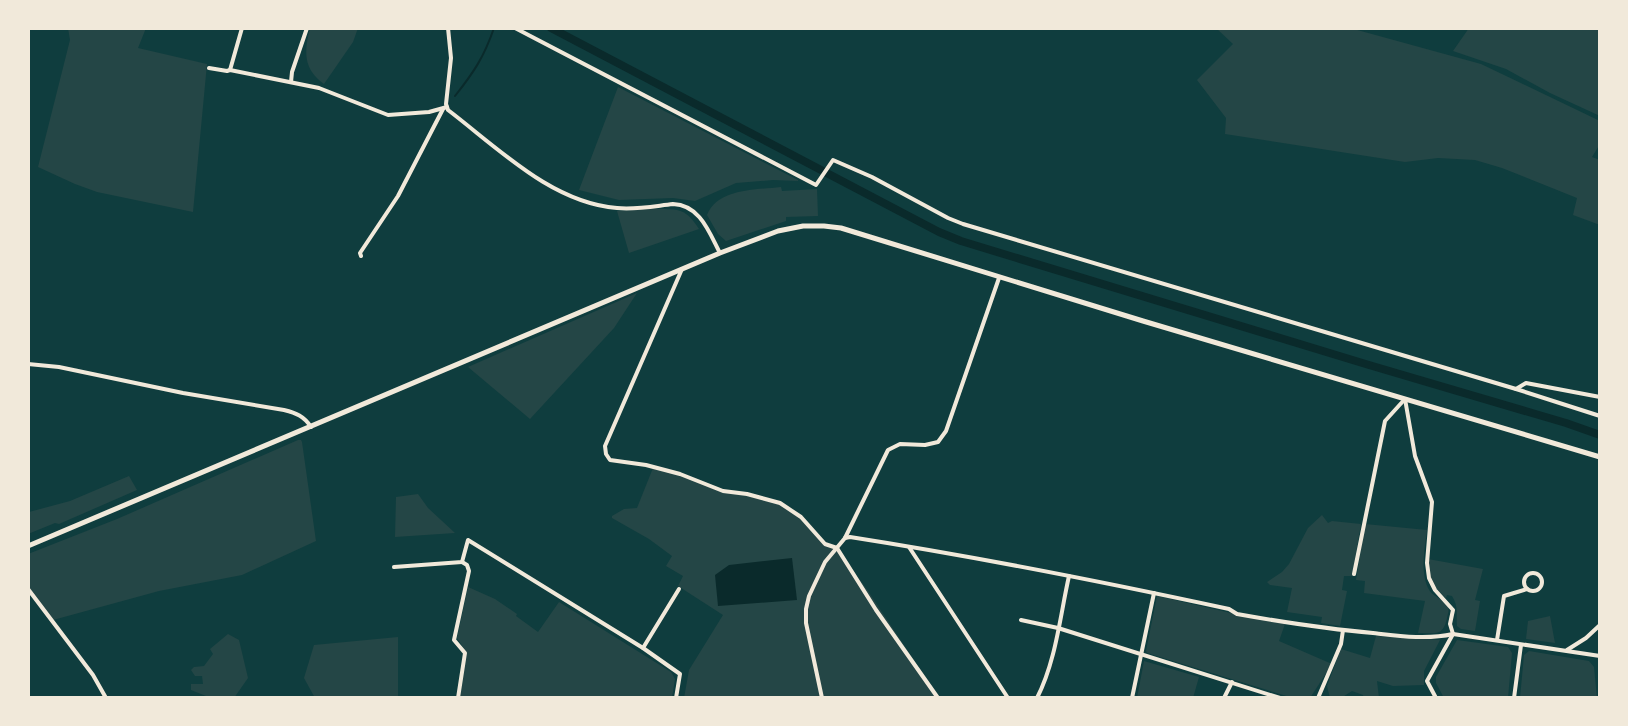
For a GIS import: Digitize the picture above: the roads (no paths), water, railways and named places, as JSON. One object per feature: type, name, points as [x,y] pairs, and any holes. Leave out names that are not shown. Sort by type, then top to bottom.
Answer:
[{"type":"main road","points":[[28,546],[720,253],[778,231],[803,226],[824,226],[861,233],[999,278],[1600,457]]},
{"type":"street","points":[[230,70],[242,28]]},
{"type":"street","points":[[291,82],[307,28]]},
{"type":"street","points":[[361,256],[360,253],[403,188],[445,108],[451,44],[448,28]]},
{"type":"street","points":[[515,28],[816,185],[833,160],[963,224],[1600,416]]},
{"type":"street","points":[[209,68],[319,88],[388,115],[445,108],[532,174],[566,194],[619,209],[673,204],[689,208],[700,217],[720,253]]},
{"type":"street","points":[[682,269],[605,446],[606,454],[610,460],[646,465],[723,491],[780,503],[801,517],[825,544],[837,548],[938,698]]},
{"type":"street","points":[[822,698],[806,609],[818,574],[845,538],[888,450],[900,444],[938,442],[946,431],[999,278]]},
{"type":"street","points":[[28,364],[59,367],[284,410],[303,417],[311,427]]},
{"type":"street","points":[[1516,389],[1526,383],[1600,397]]},
{"type":"street","points":[[1354,574],[1385,421],[1405,399]]},
{"type":"street","points":[[1405,399],[1415,456],[1432,497],[1427,563],[1429,578],[1453,610],[1450,624],[1453,634],[1427,681],[1436,698]]},
{"type":"street","points":[[845,538],[1069,576],[1229,609],[1237,614],[1394,636],[1439,637],[1453,634],[1600,656]]},
{"type":"street","points":[[462,562],[468,540],[643,648],[680,674],[676,698]]},
{"type":"street","points":[[909,547],[1008,698]]},
{"type":"street","points":[[394,567],[462,562],[467,565],[469,571],[454,640],[465,653],[458,698]]},
{"type":"street","points":[[1497,640],[1504,596],[1527,589],[1534,592],[1542,587],[1540,575],[1528,575],[1524,582],[1527,589]]},
{"type":"street","points":[[1037,698],[1048,672],[1069,576]]},
{"type":"street","points":[[28,589],[93,675],[106,698]]},
{"type":"street","points":[[643,648],[679,589]]},
{"type":"street","points":[[1132,698],[1154,593]]},
{"type":"street","points":[[1021,620],[1058,628],[1280,698]]},
{"type":"street","points":[[1564,651],[1600,625]]},
{"type":"street","points":[[1318,698],[1341,644],[1343,630]]},
{"type":"street","points":[[1514,698],[1521,645]]},
{"type":"street","points":[[1224,698],[1232,682]]},
{"type":"street","points":[[1322,687],[1325,698]]},
{"type":"waterway","points":[[455,96],[478,64],[494,28]]},
{"type":"waterway","points":[[551,28],[961,241],[1600,435]]}]
